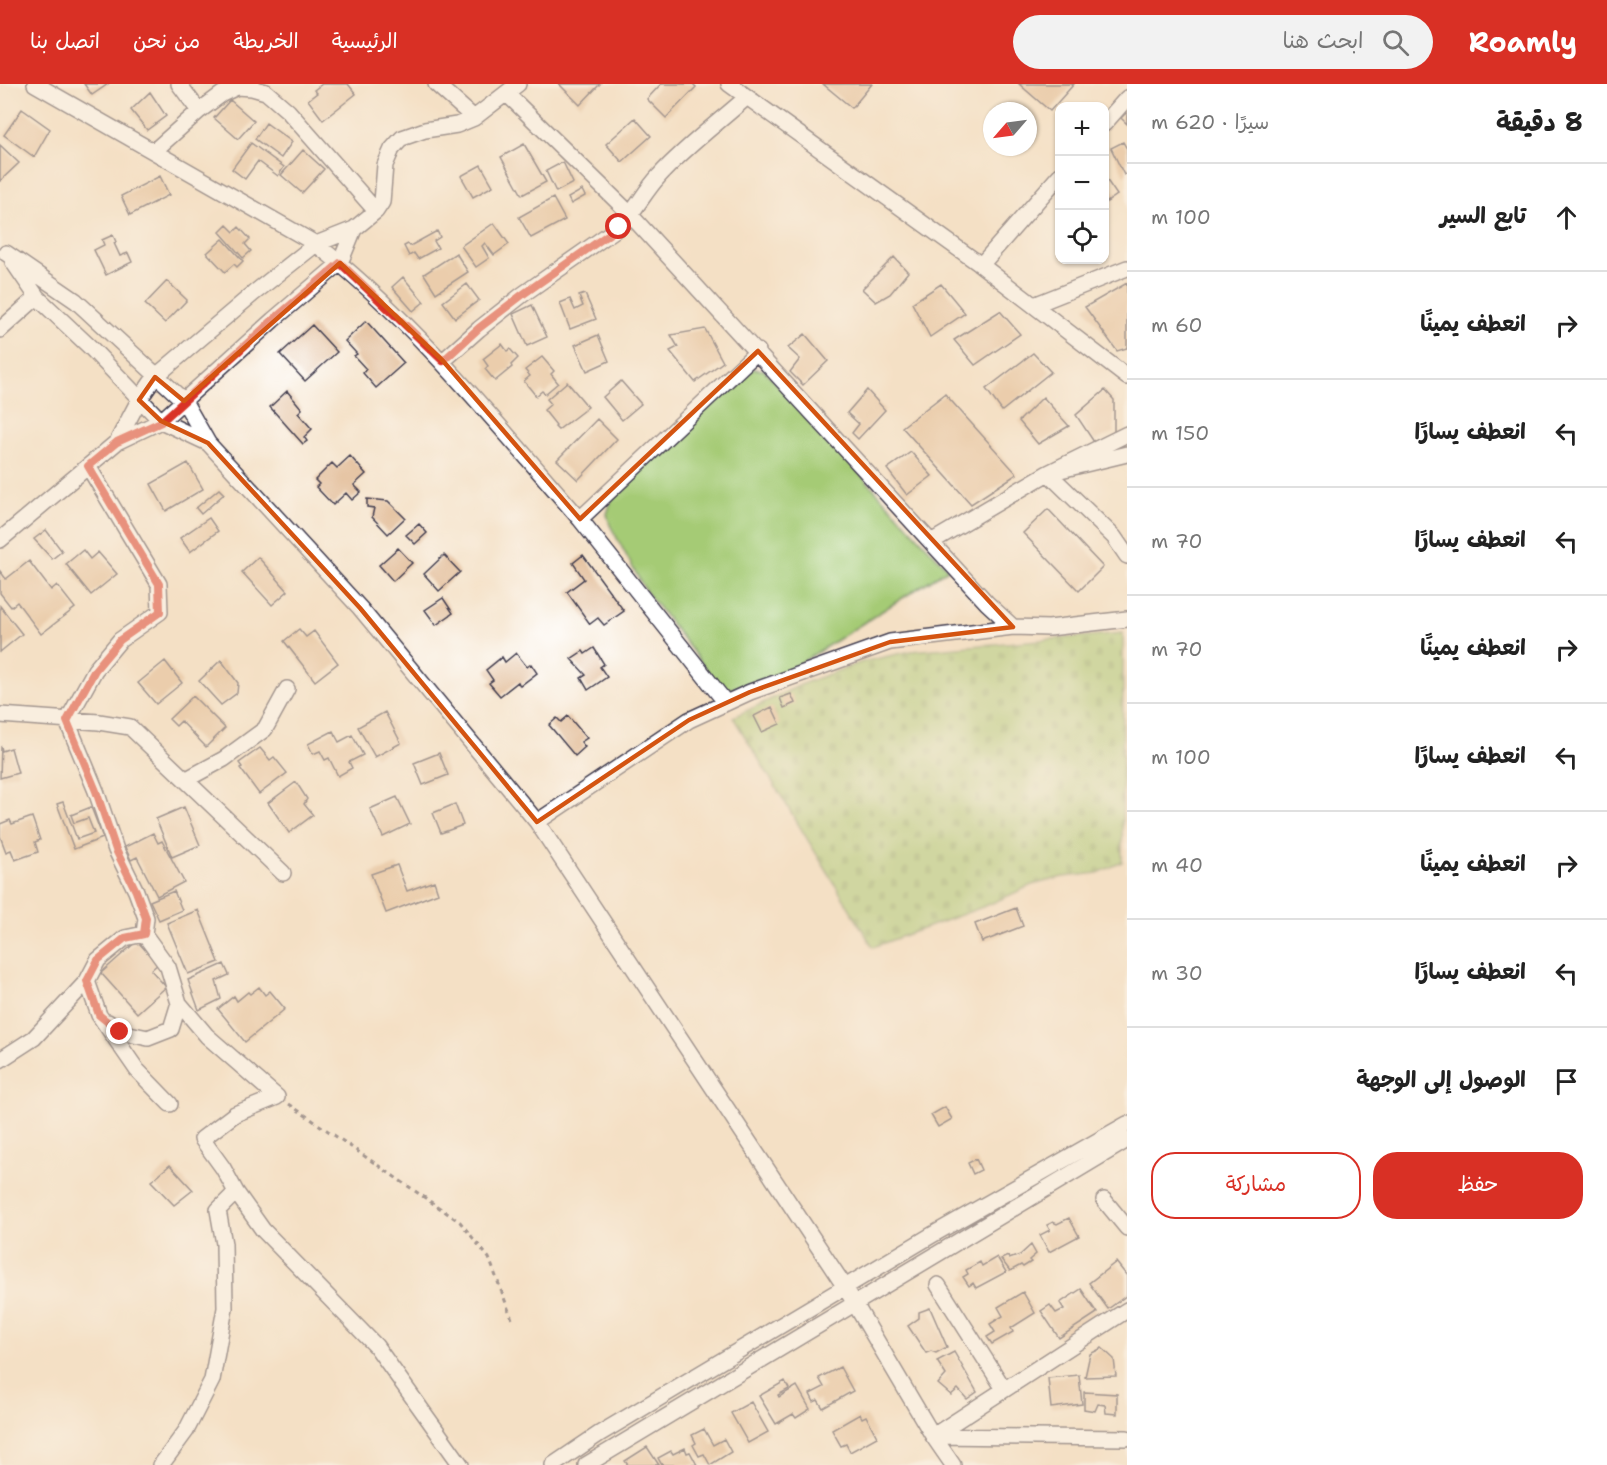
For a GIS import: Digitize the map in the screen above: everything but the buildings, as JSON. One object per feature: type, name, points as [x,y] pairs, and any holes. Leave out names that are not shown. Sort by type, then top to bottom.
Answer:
[{"type":"street","points":[[35,84],[316,244],[340,263],[443,361],[580,519],[726,703]]},
{"type":"street","points":[[179,84],[199,111]]},
{"type":"street","points":[[436,84],[474,118]]},
{"type":"street","points":[[729,84],[981,265],[1127,377]]},
{"type":"street","points":[[154,151],[222,94],[237,87],[264,88],[288,111],[376,211]]},
{"type":"street","points":[[117,442],[139,400],[155,376],[316,244],[354,228],[376,211],[382,202],[385,165],[392,149],[402,138],[425,130],[457,125],[474,118],[513,89],[758,351],[987,603],[1013,627]]},
{"type":"street","points":[[443,361],[479,328],[522,295],[619,227],[631,216],[660,174],[747,97]]},
{"type":"street","points":[[1109,118],[1127,98]]},
{"type":"street","points":[[981,265],[1055,180]]},
{"type":"street","points":[[0,540],[117,442],[161,422],[273,320],[340,263],[354,228]]},
{"type":"street","points":[[3,249],[76,302],[183,401],[208,442],[360,608],[537,822],[844,1287],[952,1465]]},
{"type":"street","points":[[3,249],[37,297],[91,348],[161,422],[208,442]]},
{"type":"street","points":[[1034,305],[1127,268]]},
{"type":"street","points":[[0,330],[37,297]]},
{"type":"street","points":[[580,519],[758,351]]},
{"type":"street","points":[[932,542],[1048,473],[1127,434]]},
{"type":"street","points":[[1048,473],[1127,454]]},
{"type":"street","points":[[67,721],[95,670],[120,640],[160,612],[159,584],[88,466]]},
{"type":"street","points":[[1048,473],[1114,537],[1127,556]]},
{"type":"street","points":[[537,822],[688,720],[750,692],[890,642],[1013,627],[1048,628],[1127,619]]},
{"type":"street","points":[[187,779],[224,759],[265,729],[287,689]]},
{"type":"street","points":[[0,715],[99,722],[130,728],[187,779],[283,873]]},
{"type":"street","points":[[67,721],[96,791],[116,850],[146,918],[144,934],[168,967],[179,1003],[207,1036],[277,1096],[235,1114],[202,1139],[263,1230],[376,1346],[461,1465]]},
{"type":"street","points":[[0,1060],[34,1038],[87,981],[98,960],[125,938],[144,934]]},
{"type":"street","points":[[87,981],[99,1015],[137,1070],[170,1104]]},
{"type":"street","points":[[99,1015],[120,1032],[148,1038],[171,1029],[179,1003]]},
{"type":"street","points":[[553,1465],[599,1434],[844,1287],[1127,1124]]},
{"type":"street","points":[[586,1465],[1127,1140]]},
{"type":"street","points":[[162,1465],[186,1431],[212,1380],[225,1308],[224,1244],[218,1210],[236,1192]]},
{"type":"street","points":[[1104,1200],[1127,1228]]},
{"type":"street","points":[[938,1285],[1004,1389]]},
{"type":"street","points":[[933,1436],[1127,1310]]},
{"type":"street","points":[[933,1436],[1127,1438]]},
{"type":"path","points":[[277,1096],[460,1222],[489,1258],[512,1319]]},
{"type":"highlighted area","points":[[340,263],[443,361],[580,519],[758,351],[1013,627],[890,642],[750,692],[689,720],[537,822],[360,608],[208,443],[161,421],[139,400],[155,377],[184,401]]},
{"type":"green space","points":[[754,369],[764,370],[948,569],[785,673],[723,691],[645,590],[610,525],[607,514],[613,495],[742,372]]},
{"type":"green space","points":[[1123,633],[1122,862],[1098,873],[1063,877],[1032,885],[988,905],[873,947],[733,717],[807,682],[862,662],[911,651]]},
{"type":"route","points":[[120,1032],[99,1015],[87,981],[98,960],[125,938],[144,934],[146,918],[116,850],[96,791],[67,721],[95,670],[120,640],[160,612],[159,584],[88,466],[117,442],[161,422],[273,320],[340,263],[443,361],[479,328],[522,295],[619,227]]}]
